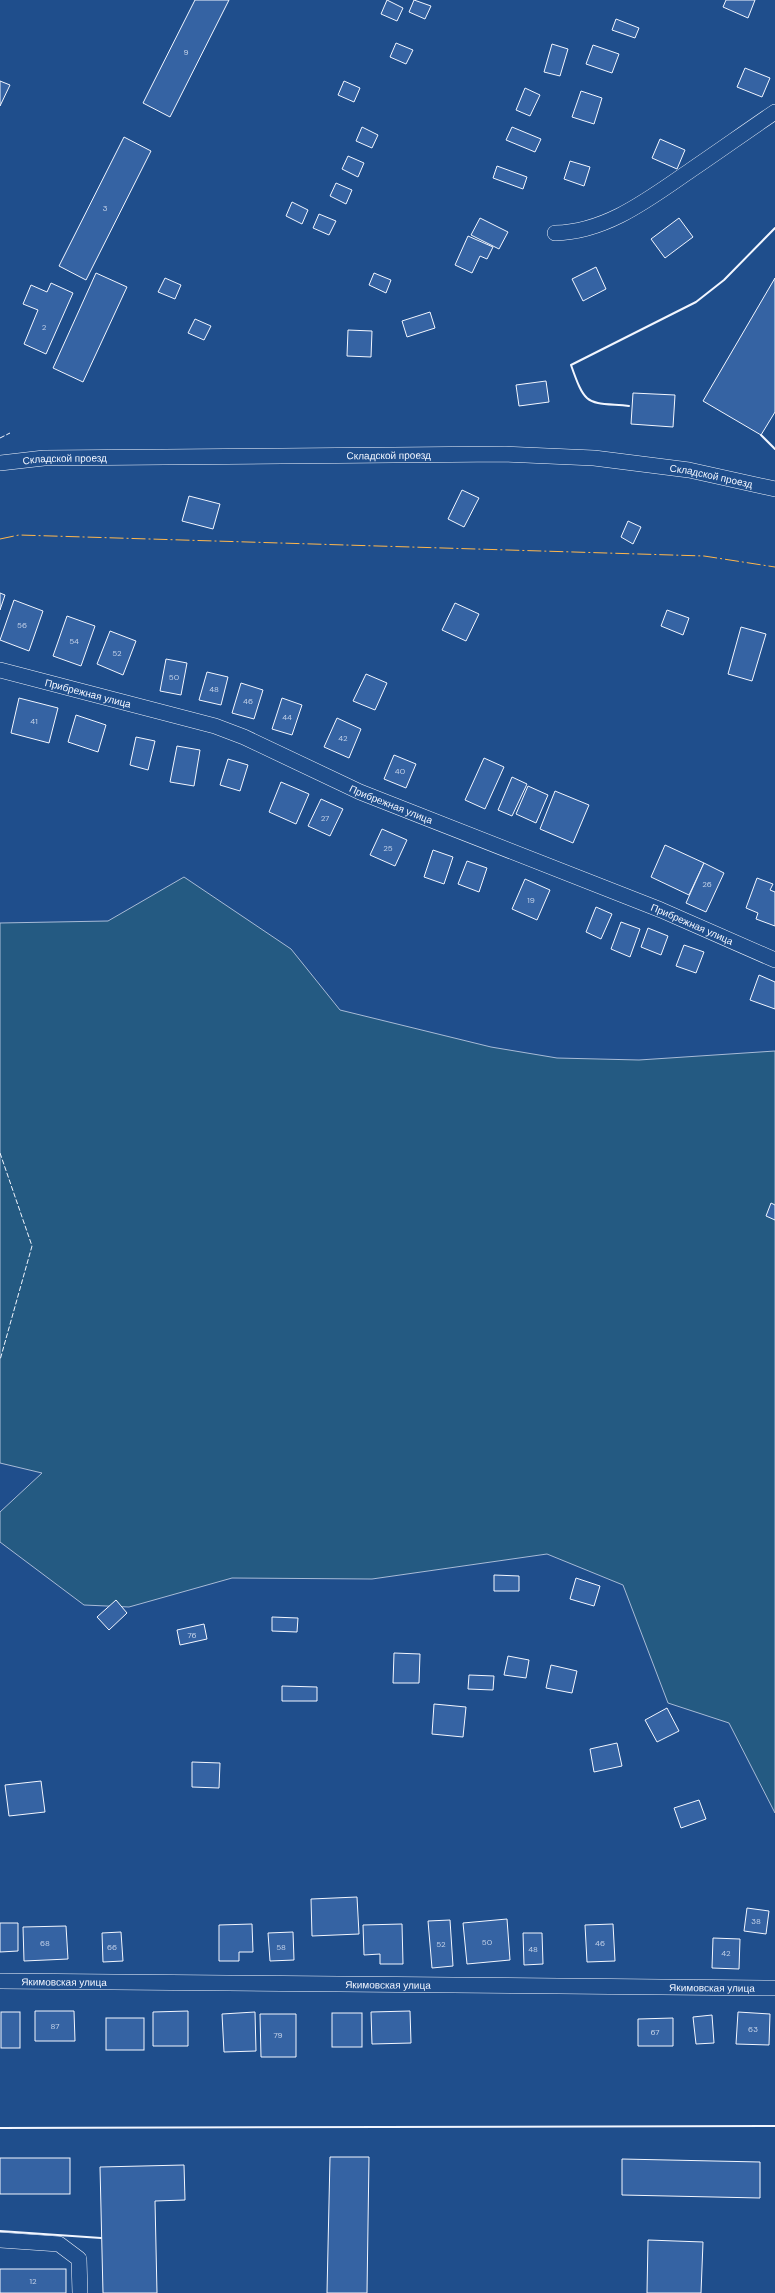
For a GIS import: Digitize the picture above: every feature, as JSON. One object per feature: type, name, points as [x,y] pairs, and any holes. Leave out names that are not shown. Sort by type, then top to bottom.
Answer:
[{"type":"street","points":[[555,233],[574,233],[605,223],[643,203],[775,112]]},
{"type":"street","name":"Складской проезд","points":[[0,463],[44,458],[505,454],[594,458],[689,470],[775,489]]},
{"type":"street","name":"Прибрежная улица","points":[[0,670],[229,731],[360,792],[661,910],[775,960]]},
{"type":"street","name":"Якимовская улица","points":[[0,1981],[775,1988]]},
{"type":"street","points":[[0,2240],[59,2244],[79,2259],[80,2293]]},
{"type":"shaded area","points":[[184,877],[291,949],[340,1010],[491,1047],[557,1058],[639,1060],[775,1051],[775,1813],[729,1723],[668,1703],[623,1585],[547,1554],[372,1579],[232,1578],[129,1607],[84,1605],[0,1542],[0,1512],[42,1473],[0,1463],[0,923],[108,921]]},
{"type":"building","points":[[195,0],[229,0],[170,117],[143,103]]},
{"type":"building","points":[[387,0],[403,8],[397,21],[381,14]]},
{"type":"building","points":[[414,0],[431,6],[425,19],[409,12]]},
{"type":"building","points":[[726,0],[755,0],[748,18],[723,7]]},
{"type":"building","points":[[616,19],[639,28],[635,38],[612,30]]},
{"type":"building","points":[[396,43],[413,50],[406,64],[390,57]]},
{"type":"building","points":[[552,44],[568,49],[560,76],[544,72]]},
{"type":"building","points":[[593,45],[619,54],[612,73],[586,64]]},
{"type":"building","points":[[745,68],[770,78],[762,97],[737,87]]},
{"type":"building","points":[[0,81],[10,85],[0,106]]},
{"type":"building","points":[[344,81],[360,88],[354,102],[338,95]]},
{"type":"building","points":[[525,88],[540,95],[530,116],[516,110]]},
{"type":"building","points":[[581,91],[602,98],[594,124],[572,117]]},
{"type":"building","points":[[362,127],[378,135],[372,148],[356,141]]},
{"type":"building","points":[[512,127],[541,139],[535,152],[506,140]]},
{"type":"building","points":[[124,137],[151,151],[86,280],[59,266]]},
{"type":"building","points":[[660,139],[685,150],[677,169],[652,158]]},
{"type":"building","points":[[348,156],[364,163],[358,177],[342,169]]},
{"type":"building","points":[[570,161],[590,167],[584,186],[564,179]]},
{"type":"building","points":[[497,166],[527,177],[523,189],[493,178]]},
{"type":"building","points":[[336,183],[352,190],[346,204],[330,196]]},
{"type":"building","points":[[292,202],[308,210],[302,224],[286,216]]},
{"type":"building","points":[[319,214],[336,221],[329,235],[313,228]]},
{"type":"building","points":[[480,218],[508,232],[499,249],[471,235]]},
{"type":"building","points":[[679,218],[693,237],[665,258],[651,239]]},
{"type":"building","points":[[468,236],[493,247],[487,259],[480,256],[472,273],[455,265]]},
{"type":"building","points":[[596,267],[606,289],[583,301],[572,279]]},
{"type":"building","points":[[96,273],[127,287],[83,382],[53,368]]},
{"type":"building","points":[[374,273],[391,280],[386,293],[369,285]]},
{"type":"building","points":[[165,278],[181,285],[175,299],[158,292]]},
{"type":"building","points":[[775,278],[775,412],[761,435],[703,401]]},
{"type":"building","points":[[51,283],[73,293],[46,354],[24,344],[38,310],[23,304],[31,285],[47,292]]},
{"type":"building","points":[[430,312],[435,328],[407,337],[402,321]]},
{"type":"building","points":[[195,319],[211,326],[204,340],[188,333]]},
{"type":"building","points":[[348,330],[372,331],[371,357],[347,356]]},
{"type":"building","points":[[546,381],[549,402],[519,406],[516,385]]},
{"type":"building","points":[[633,393],[675,395],[673,427],[631,424]]},
{"type":"building","points":[[462,490],[479,498],[464,527],[448,519]]},
{"type":"building","points":[[189,496],[220,504],[213,529],[182,521]]},
{"type":"building","points":[[628,521],[641,527],[633,544],[621,537]]},
{"type":"building","points":[[0,593],[5,595],[0,610]]},
{"type":"building","points":[[14,600],[43,611],[29,651],[0,640]]},
{"type":"building","points":[[455,603],[479,614],[466,641],[442,630]]},
{"type":"building","points":[[667,610],[689,618],[683,635],[661,626]]},
{"type":"building","points":[[67,616],[95,626],[81,666],[53,656]]},
{"type":"building","points":[[741,627],[766,634],[752,681],[728,674]]},
{"type":"building","points":[[110,631],[136,641],[123,675],[97,664]]},
{"type":"building","points":[[166,659],[187,663],[181,695],[160,691]]},
{"type":"building","points":[[207,672],[228,677],[221,705],[199,700]]},
{"type":"building","points":[[366,674],[387,683],[375,710],[353,701]]},
{"type":"building","points":[[241,683],[263,690],[254,719],[232,713]]},
{"type":"building","points":[[19,698],[58,708],[49,743],[11,733]]},
{"type":"building","points":[[282,698],[302,705],[292,735],[272,729]]},
{"type":"building","points":[[76,715],[106,725],[98,752],[68,742]]},
{"type":"building","points":[[337,718],[361,729],[349,758],[324,747]]},
{"type":"building","points":[[136,737],[155,741],[148,770],[130,765]]},
{"type":"building","points":[[177,746],[200,750],[194,786],[170,782]]},
{"type":"building","points":[[394,755],[416,764],[406,788],[384,779]]},
{"type":"building","points":[[484,758],[504,767],[485,809],[465,800]]},
{"type":"building","points":[[228,759],[248,765],[240,791],[220,785]]},
{"type":"building","points":[[512,777],[527,784],[512,816],[498,810]]},
{"type":"building","points":[[281,782],[309,794],[296,824],[269,812]]},
{"type":"building","points":[[528,786],[548,795],[536,823],[516,814]]},
{"type":"building","points":[[555,791],[589,805],[573,843],[540,829]]},
{"type":"building","points":[[321,799],[343,809],[330,836],[308,826]]},
{"type":"building","points":[[382,829],[407,840],[395,866],[370,855]]},
{"type":"building","points":[[665,845],[704,863],[689,895],[651,877]]},
{"type":"building","points":[[433,850],[453,857],[444,884],[424,877]]},
{"type":"building","points":[[467,861],[487,868],[479,892],[458,884]]},
{"type":"building","points":[[704,863],[724,873],[706,912],[686,903]]},
{"type":"building","points":[[757,878],[773,884],[770,890],[775,892],[775,926],[756,919],[758,913],[746,908]]},
{"type":"building","points":[[525,879],[550,890],[537,920],[512,909]]},
{"type":"building","points":[[596,907],[612,914],[601,939],[586,932]]},
{"type":"building","points":[[621,922],[640,929],[630,957],[611,949]]},
{"type":"building","points":[[648,928],[668,936],[661,955],[641,947]]},
{"type":"building","points":[[684,945],[704,952],[696,973],[676,966]]},
{"type":"building","points":[[759,975],[775,982],[775,1009],[750,1000]]},
{"type":"building","points":[[771,1203],[775,1205],[775,1220],[766,1216]]},
{"type":"building","points":[[494,1575],[519,1576],[519,1591],[494,1591]]},
{"type":"building","points":[[576,1578],[600,1586],[594,1606],[570,1599]]},
{"type":"building","points":[[116,1600],[127,1613],[109,1630],[97,1617]]},
{"type":"building","points":[[272,1617],[298,1618],[297,1632],[272,1631]]},
{"type":"building","points":[[204,1624],[207,1639],[180,1645],[177,1630]]},
{"type":"building","points":[[394,1653],[420,1654],[419,1683],[393,1683]]},
{"type":"building","points":[[508,1656],[529,1660],[526,1678],[504,1675]]},
{"type":"building","points":[[551,1665],[577,1671],[572,1693],[546,1688]]},
{"type":"building","points":[[469,1675],[494,1676],[493,1690],[468,1689]]},
{"type":"building","points":[[282,1686],[317,1687],[317,1701],[282,1701]]},
{"type":"building","points":[[434,1704],[466,1707],[463,1737],[432,1734]]},
{"type":"building","points":[[667,1708],[679,1731],[657,1742],[645,1720]]},
{"type":"building","points":[[617,1743],[622,1766],[594,1772],[590,1749]]},
{"type":"building","points":[[192,1762],[220,1763],[219,1788],[192,1787]]},
{"type":"building","points":[[41,1781],[45,1812],[9,1816],[5,1785]]},
{"type":"building","points":[[699,1800],[706,1819],[681,1828],[674,1808]]},
{"type":"building","points":[[357,1897],[359,1934],[312,1936],[311,1899]]},
{"type":"building","points":[[747,1908],[769,1911],[766,1934],[744,1931]]},
{"type":"building","points":[[507,1919],[510,1960],[467,1964],[463,1923]]},
{"type":"building","points":[[450,1920],[453,1966],[432,1968],[428,1921]]},
{"type":"building","points":[[0,1923],[18,1923],[18,1951],[0,1952]]},
{"type":"building","points":[[252,1924],[253,1952],[239,1952],[239,1961],[219,1961],[219,1925]]},
{"type":"building","points":[[402,1924],[403,1964],[380,1964],[380,1954],[364,1955],[363,1925]]},
{"type":"building","points":[[613,1924],[615,1961],[587,1962],[585,1925]]},
{"type":"building","points":[[66,1926],[68,1959],[24,1961],[23,1927]]},
{"type":"building","points":[[121,1932],[123,1961],[103,1962],[102,1933]]},
{"type":"building","points":[[293,1932],[294,1960],[270,1961],[268,1933]]},
{"type":"building","points":[[523,1933],[542,1933],[543,1964],[524,1965]]},
{"type":"building","points":[[713,1938],[740,1939],[739,1969],[712,1968]]},
{"type":"building","points":[[35,2011],[74,2011],[75,2041],[35,2041]]},
{"type":"building","points":[[188,2011],[188,2046],[153,2046],[153,2012]]},
{"type":"building","points":[[410,2011],[411,2043],[372,2044],[371,2012]]},
{"type":"building","points":[[1,2012],[20,2012],[20,2048],[1,2048]]},
{"type":"building","points":[[255,2012],[256,2051],[224,2052],[222,2014]]},
{"type":"building","points":[[738,2012],[770,2014],[769,2045],[736,2044]]},
{"type":"building","points":[[332,2013],[362,2013],[362,2047],[332,2047]]},
{"type":"building","points":[[260,2014],[296,2014],[296,2057],[261,2057]]},
{"type":"building","points":[[712,2015],[714,2043],[696,2044],[693,2017]]},
{"type":"building","points":[[106,2018],[144,2018],[144,2050],[106,2050]]},
{"type":"building","points":[[673,2018],[673,2046],[638,2046],[638,2019]]},
{"type":"building","points":[[330,2157],[369,2157],[367,2293],[327,2293]]},
{"type":"building","points":[[0,2158],[70,2158],[70,2194],[0,2194]]},
{"type":"building","points":[[622,2159],[760,2162],[760,2198],[622,2195]]},
{"type":"building","points":[[184,2165],[185,2200],[155,2201],[157,2293],[103,2293],[100,2167]]},
{"type":"building","points":[[648,2240],[703,2242],[701,2293],[647,2293]]},
{"type":"building","points":[[0,2269],[66,2269],[66,2293],[0,2293]]},
{"type":"fence","points":[[0,438],[10,433]]},
{"type":"fence","points":[[0,1153],[32,1246],[0,1360]]},
{"type":"wall","points":[[629,406],[596,403],[590,400],[580,389],[571,365],[696,302],[724,280],[775,228]]},
{"type":"wall","points":[[761,435],[775,449]]},
{"type":"wall","points":[[0,2128],[775,2126]]},
{"type":"wall","points":[[0,2231],[101,2238]]},
{"type":"power","points":[[0,539],[19,535],[704,556],[775,567]]}]
